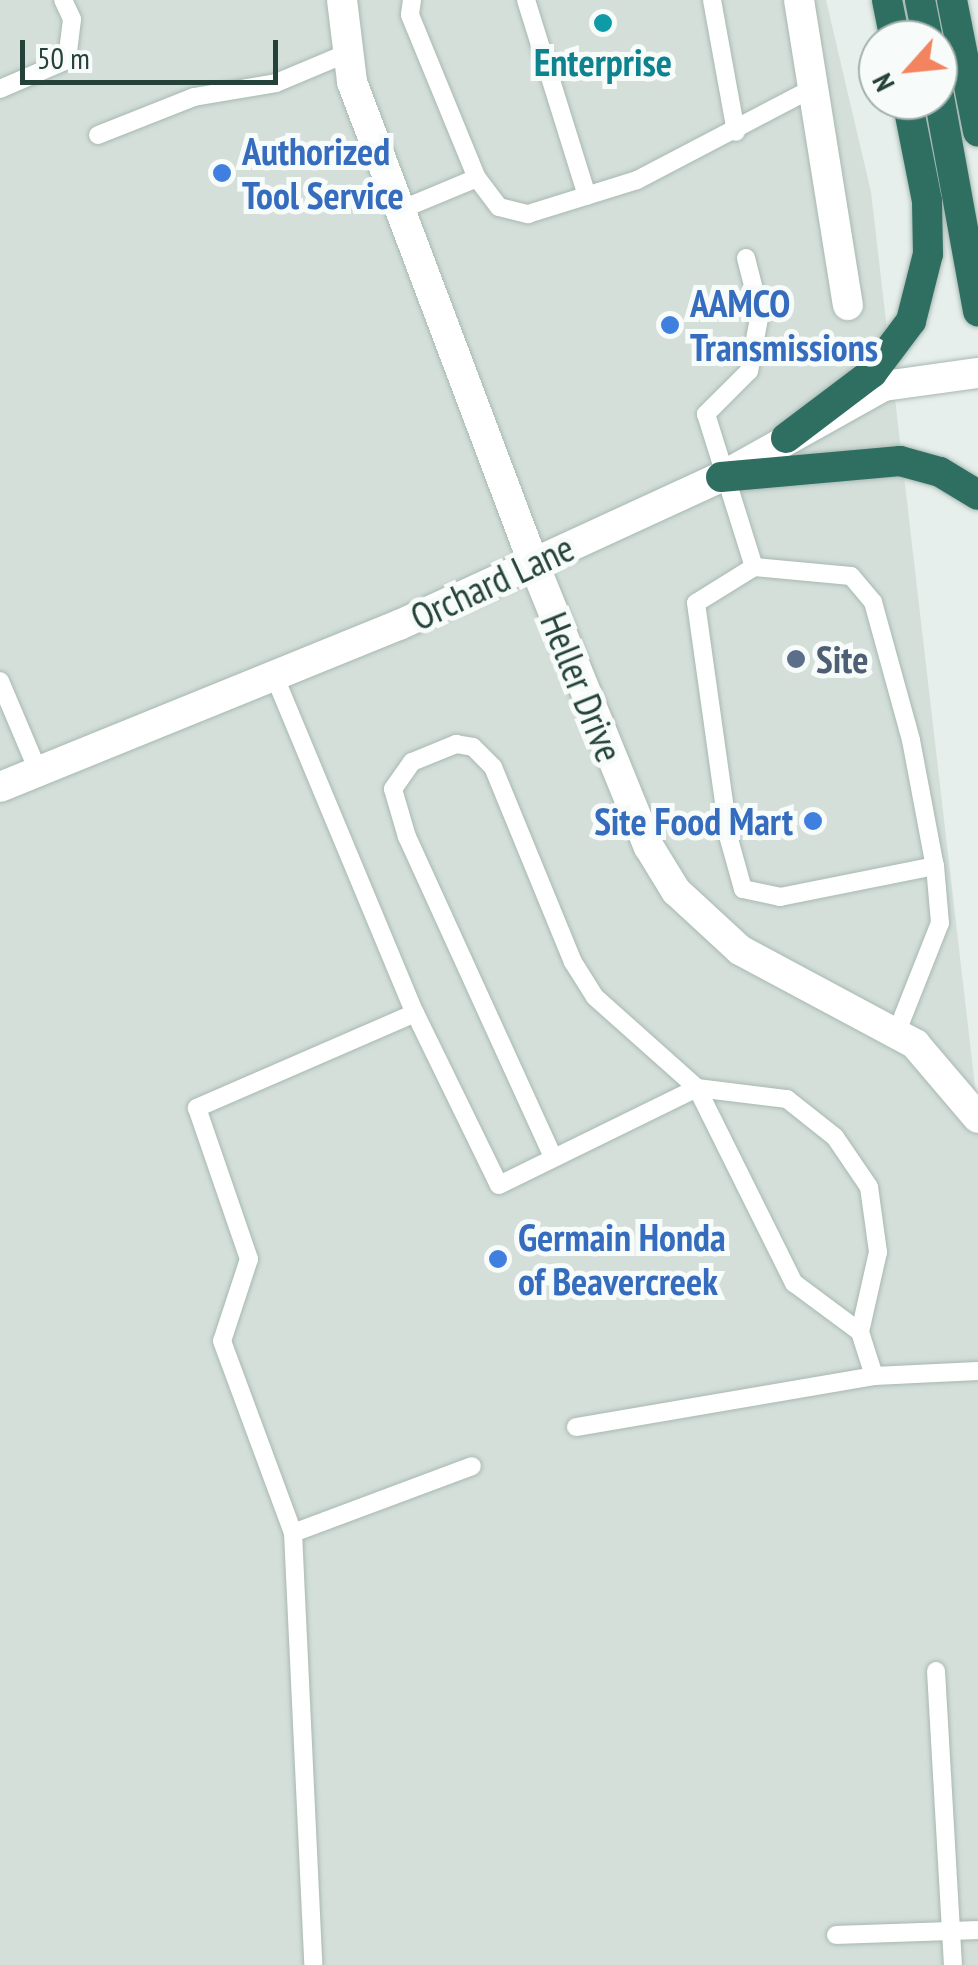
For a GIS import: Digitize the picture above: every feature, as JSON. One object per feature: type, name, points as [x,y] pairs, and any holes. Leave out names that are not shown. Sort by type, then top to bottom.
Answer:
[{"type":"highway","points":[[952,0],[978,131]]},
{"type":"highway","points":[[786,438],[872,373],[911,321],[928,254],[927,201],[911,120]]},
{"type":"highway","points":[[943,120],[978,311]]},
{"type":"highway","points":[[720,477],[900,461],[940,472],[978,495]]},
{"type":"street","name":"Heller Drive","points":[[342,0],[345,54],[400,210],[533,562],[648,848],[676,891],[740,950],[896,1034],[941,1068],[978,1118]]},
{"type":"street","points":[[799,0],[848,305]]},
{"type":"street","name":"Orchard Lane","points":[[0,787],[274,676],[533,562],[720,477],[884,386],[978,373]]},
{"type":"lane","points":[[0,90],[66,60],[72,19],[63,0]]},
{"type":"lane","points":[[412,0],[410,15],[477,178],[499,207],[528,214],[638,180],[736,132],[813,88]]},
{"type":"lane","points":[[526,0],[587,196]]},
{"type":"lane","points":[[712,0],[736,132]]},
{"type":"lane","points":[[98,135],[194,97],[276,83],[345,54]]},
{"type":"lane","points":[[400,210],[477,178]]},
{"type":"lane","points":[[746,258],[760,313],[749,371],[706,414],[720,477],[754,568]]},
{"type":"lane","points":[[896,1034],[940,924],[934,866],[911,740],[873,602],[851,576],[754,568],[696,603],[729,839],[743,889],[760,897],[934,866]]},
{"type":"lane","points":[[274,676],[415,1013],[498,1186],[697,1088],[787,1099],[835,1136],[869,1187],[878,1252],[860,1332],[874,1376]]},
{"type":"lane","points":[[0,681],[38,771]]},
{"type":"lane","points":[[553,1158],[407,837],[393,789],[412,762],[456,744],[473,747],[493,767],[573,962],[594,998],[697,1088],[794,1283],[860,1332]]},
{"type":"lane","points":[[314,1965],[293,1533],[222,1341],[249,1259],[196,1108],[415,1013]]},
{"type":"lane","points":[[576,1428],[874,1376],[978,1372]]},
{"type":"lane","points":[[293,1533],[472,1466]]},
{"type":"lane","points":[[936,1671],[953,1965]]},
{"type":"lane","points":[[836,1935],[978,1930]]},
{"type":"shaded area","points":[[0,0],[826,0],[871,192],[978,1112],[978,1965],[0,1965]]},
{"type":"place","name":"Enterprise","points":[[603,23]]},
{"type":"place","name":"Authorized Tool Service","points":[[222,173]]},
{"type":"place","name":"AAMCO Transmissions","points":[[670,325]]},
{"type":"place","name":"Site","points":[[796,659]]},
{"type":"place","name":"Site Food Mart","points":[[813,821]]},
{"type":"place","name":"Germain Honda of Beavercreek","points":[[498,1259]]}]
